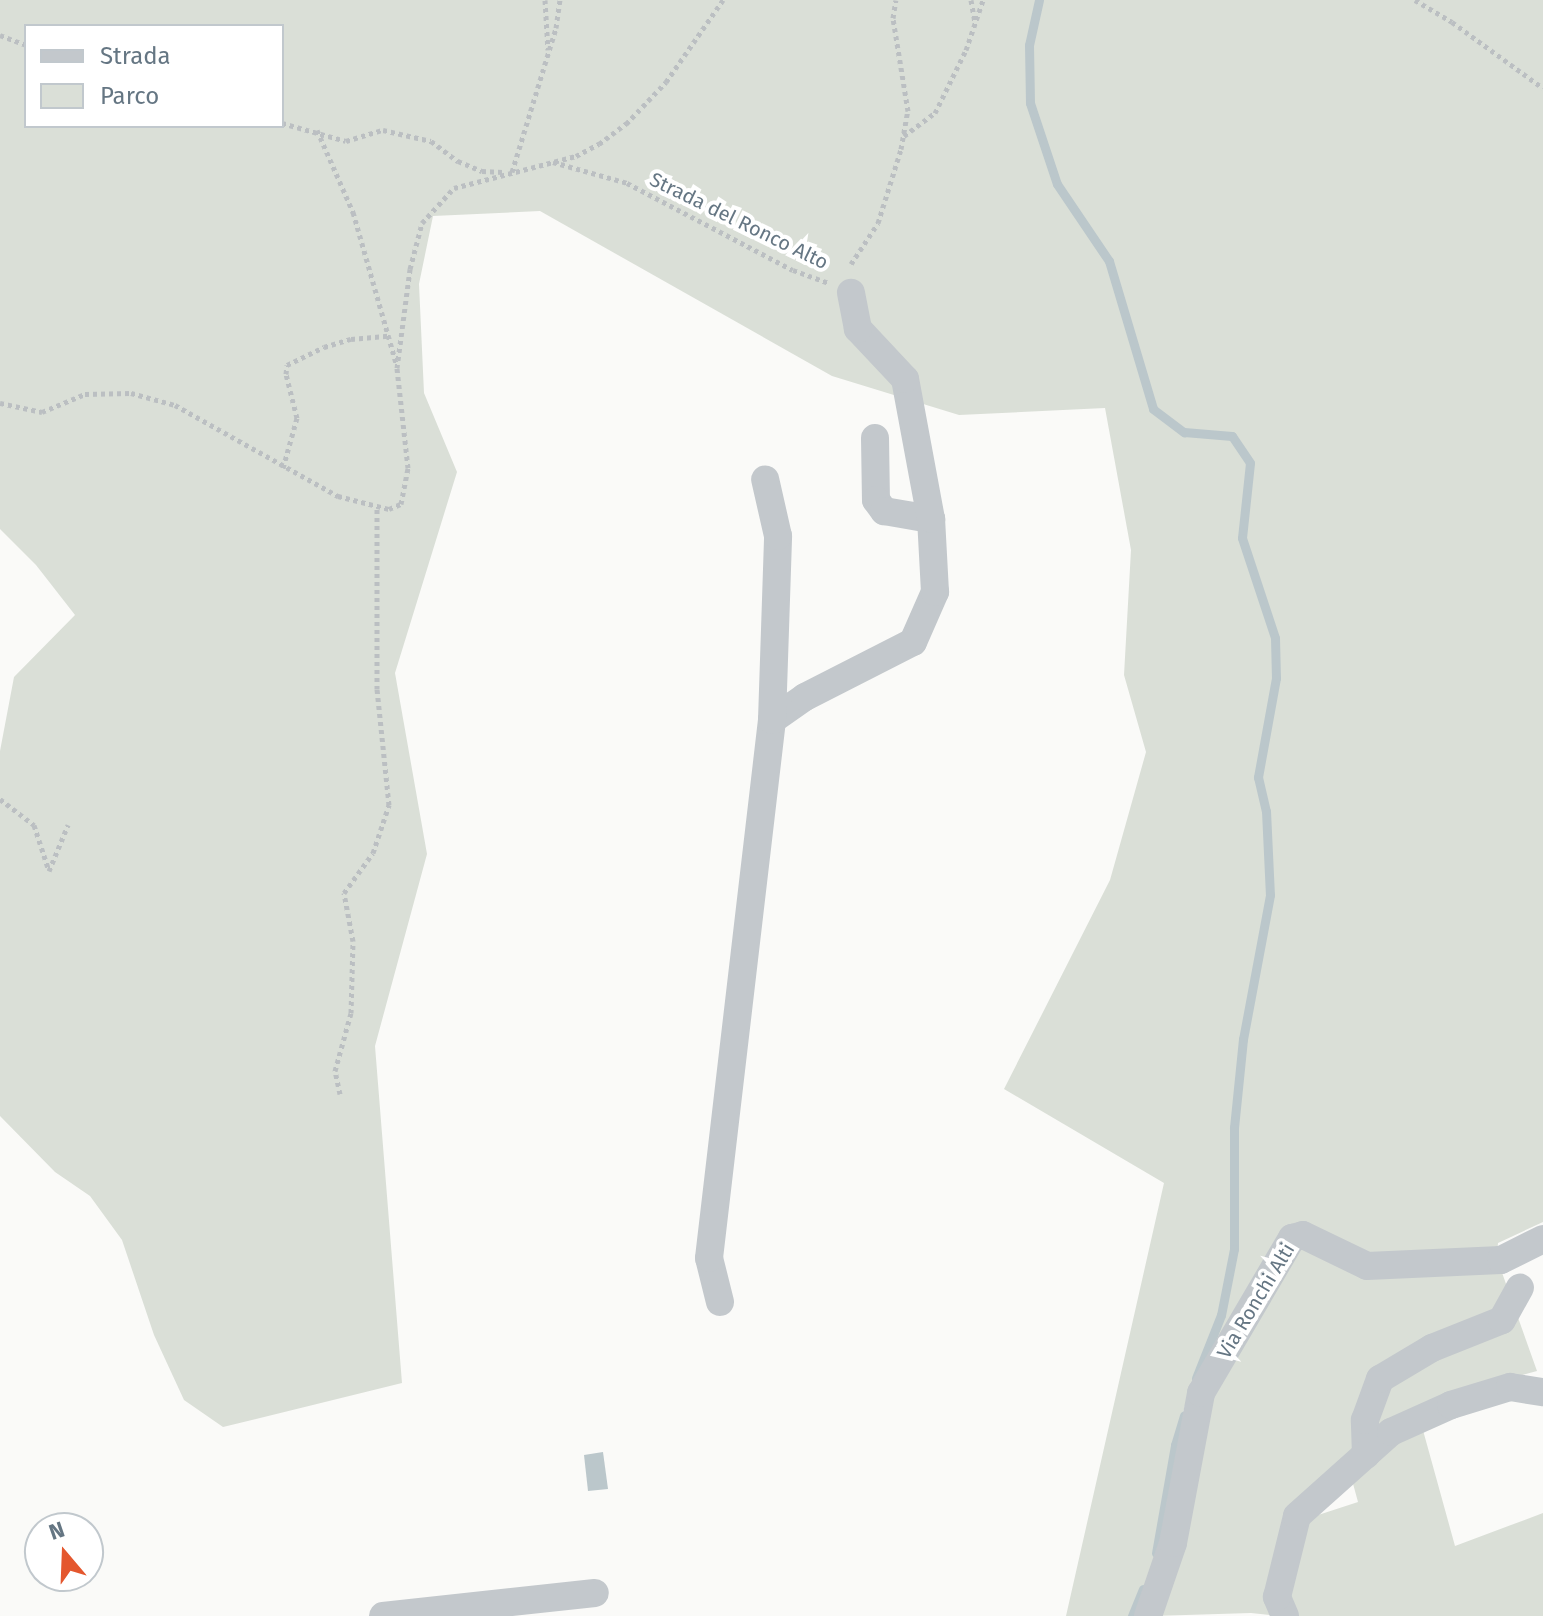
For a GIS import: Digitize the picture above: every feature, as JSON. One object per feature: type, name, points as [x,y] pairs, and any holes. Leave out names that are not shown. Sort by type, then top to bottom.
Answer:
[{"type":"street","points":[[772,720],[805,697],[913,642],[935,592],[931,519],[905,379],[858,329],[851,293]]},
{"type":"street","points":[[875,438],[876,500],[884,511],[931,519]]},
{"type":"street","points":[[720,1302],[709,1258],[772,720],[778,536],[765,479]]},
{"type":"street","name":"Via Ronchi Alti","points":[[1148,1616],[1173,1543],[1201,1393],[1292,1238],[1303,1235],[1367,1266],[1501,1260],[1543,1239]]},
{"type":"street","points":[[1366,1455],[1365,1420],[1380,1379],[1432,1348],[1502,1320],[1520,1288]]},
{"type":"street","points":[[1285,1616],[1277,1597],[1297,1516],[1391,1432],[1451,1405],[1510,1387],[1543,1392]]},
{"type":"street","points":[[383,1616],[595,1593]]},
{"type":"path","points":[[545,0],[548,55]]},
{"type":"path","points":[[512,173],[548,55],[560,0]]},
{"type":"path","points":[[397,368],[410,269],[422,223],[454,188],[588,150],[626,124],[666,82],[723,0]]},
{"type":"path","points":[[896,0],[893,18],[908,111],[903,137]]},
{"type":"path","points":[[971,0],[975,24]]},
{"type":"path","points":[[903,137],[935,113],[983,0]]},
{"type":"path","points":[[1415,0],[1452,22],[1543,88]]},
{"type":"path","points":[[0,35],[24,44]]},
{"type":"path","points":[[284,123],[317,130],[346,141],[383,130],[431,141],[458,161],[482,171],[512,173]]},
{"type":"path","points":[[0,403],[42,412],[85,394],[131,393],[175,405],[338,496],[389,509],[401,504],[408,468],[397,368],[353,212],[317,130]]},
{"type":"path","name":"Strada del Ronco Alto","points":[[548,160],[627,183],[793,270],[829,283],[864,250],[878,223],[903,137]]},
{"type":"path","points":[[283,468],[297,418],[286,374],[287,365],[337,343],[388,336]]},
{"type":"path","points":[[340,1094],[335,1071],[351,1013],[353,941],[344,893],[373,853],[389,805],[377,689],[377,507]]},
{"type":"path","points":[[0,799],[34,825],[49,871],[68,825]]},
{"type":"green space","points":[[0,0],[1543,0],[1543,1222],[1498,1243],[1497,1256],[1367,1262],[1292,1226],[1209,1371],[1219,1320],[1186,1402],[1168,1466],[1164,1545],[1137,1616],[1066,1616],[1164,1183],[1004,1089],[1110,880],[1146,752],[1124,675],[1131,550],[1105,408],[959,415],[832,376],[540,211],[433,216],[419,284],[424,393],[457,472],[395,673],[427,854],[375,1046],[402,1383],[223,1427],[184,1400],[154,1335],[122,1240],[90,1196],[55,1172],[0,1116],[0,751],[14,677],[75,615],[36,565],[0,529]]},
{"type":"green space","points":[[1298,1243],[1366,1272],[1500,1267],[1537,1371],[1457,1392],[1289,1516],[1278,1616],[1251,1613],[1153,1616],[1204,1393]]},
{"type":"green space","points":[[1421,1423],[1455,1546],[1543,1513],[1543,1616],[1295,1616],[1287,1590],[1309,1518],[1358,1502],[1352,1480]]},
{"type":"shaded area","points":[[603,1452],[608,1489],[588,1491],[584,1455]]},
{"type":"waterway","points":[[1039,0],[1029,45],[1030,103],[1057,184],[1109,261],[1153,409],[1184,432],[1232,436],[1250,463],[1242,538],[1275,638],[1276,678],[1258,777],[1266,811],[1270,895],[1243,1039],[1234,1128],[1234,1249],[1221,1315],[1196,1378]]},
{"type":"waterway","points":[[1156,1553],[1175,1445],[1184,1415]]},
{"type":"waterway","points":[[1132,1616],[1143,1589]]}]
